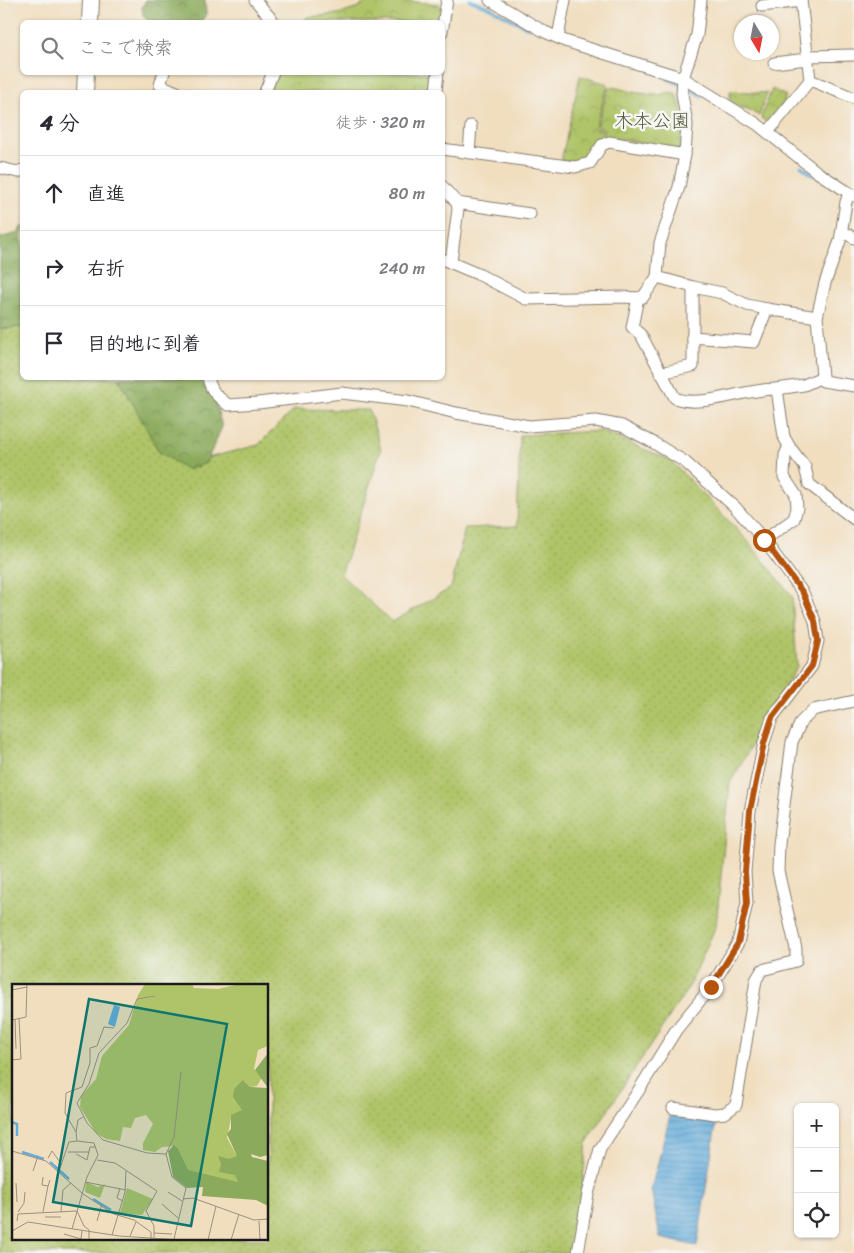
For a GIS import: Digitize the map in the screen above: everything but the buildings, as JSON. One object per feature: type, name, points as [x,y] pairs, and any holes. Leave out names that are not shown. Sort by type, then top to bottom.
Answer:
[{"type":"street","points":[[90,20],[91,0]]},
{"type":"street","points":[[255,0],[272,20]]},
{"type":"street","points":[[490,0],[545,32],[683,78],[768,132],[850,197],[817,317],[823,381],[854,386]]},
{"type":"street","points":[[558,37],[565,0]]},
{"type":"street","points":[[457,203],[447,261],[526,298],[642,297],[657,277],[660,243],[680,187],[687,124],[682,94],[683,78],[698,35],[702,0]]},
{"type":"street","points":[[762,6],[801,0],[810,80],[768,132]]},
{"type":"street","points":[[444,20],[447,4]]},
{"type":"street","points":[[774,63],[807,58],[854,55]]},
{"type":"street","points":[[85,90],[86,75]]},
{"type":"street","points":[[163,75],[160,85],[172,90]]},
{"type":"street","points":[[266,90],[272,75]]},
{"type":"street","points":[[436,90],[438,75]]},
{"type":"street","points":[[810,80],[854,98]]},
{"type":"street","points":[[469,153],[471,126]]},
{"type":"street","points":[[445,150],[575,167],[590,163],[602,145],[609,142],[685,155]]},
{"type":"street","points":[[0,168],[20,171]]},
{"type":"street","points":[[445,189],[457,203],[530,214]]},
{"type":"street","points":[[842,231],[854,238]]},
{"type":"street","points":[[657,277],[722,293],[747,305],[767,310],[817,317]]},
{"type":"street","points":[[660,373],[694,366],[692,337],[693,287]]},
{"type":"street","points":[[638,298],[632,327],[641,335],[674,398],[693,402],[762,388],[777,389],[804,385],[822,378]]},
{"type":"street","points":[[692,337],[754,342],[767,310]]},
{"type":"street","points":[[208,380],[211,390],[228,405],[342,393],[408,401],[456,413],[529,426],[596,421],[622,426],[685,462],[735,507],[764,540],[803,593],[815,621],[818,641],[812,666],[772,718],[764,743],[750,811],[745,872],[747,903],[738,943],[711,987],[676,1030],[600,1149],[588,1194],[578,1253]]},
{"type":"street","points":[[777,389],[784,437],[805,467],[809,484],[854,519]]},
{"type":"street","points":[[764,540],[794,519],[796,513],[796,495],[784,477],[785,455],[789,446]]},
{"type":"street","points":[[673,1108],[715,1114],[725,1113],[736,1105],[756,980],[762,970],[796,961],[796,949],[778,871],[779,844],[792,742],[800,722],[813,710],[854,701]]},
{"type":"green space","points":[[146,0],[205,0],[206,14],[202,20],[147,20],[143,15],[142,7]]},
{"type":"green space","points":[[369,0],[439,4],[441,9],[440,20],[305,20],[307,17],[332,15],[355,9]]},
{"type":"green space","points":[[276,75],[435,75],[433,90],[270,90]]},
{"type":"green space","points":[[580,76],[608,84],[595,128],[603,131],[599,144],[583,162],[561,161]]},
{"type":"green space","name":"木本公園","points":[[609,86],[632,92],[656,95],[670,92],[675,93],[682,114],[680,151],[605,136],[604,129],[597,127]]},
{"type":"green space","points":[[772,89],[786,96],[784,99],[786,100],[770,120],[765,121],[761,118]]},
{"type":"green space","points":[[730,91],[767,93],[759,116],[746,108],[744,109],[730,102]]},
{"type":"green space","points":[[20,230],[20,327],[0,329],[0,238],[18,233]]},
{"type":"green space","points":[[0,316],[20,317],[20,380],[119,380],[180,465],[258,445],[294,409],[369,410],[381,449],[341,575],[392,622],[451,588],[465,528],[517,526],[520,435],[601,431],[670,460],[747,540],[792,596],[797,666],[730,783],[716,926],[690,985],[587,1142],[575,1253],[0,1253]]},
{"type":"green space","points":[[120,380],[207,380],[214,397],[222,427],[206,463],[188,470],[159,452]]},
{"type":"water","points":[[670,1116],[716,1124],[697,1246],[660,1238],[651,1189]]},
{"type":"waterway","points":[[470,0],[489,7],[528,28]]},
{"type":"waterway","points":[[668,79],[680,84]]},
{"type":"waterway","points":[[686,87],[702,96]]},
{"type":"waterway","points":[[737,118],[765,137]]},
{"type":"waterway","points":[[801,166],[814,176]]},
{"type":"route","points":[[711,987],[738,943],[747,903],[745,872],[750,811],[764,743],[772,718],[812,666],[818,641],[815,621],[803,593],[764,540]]}]
